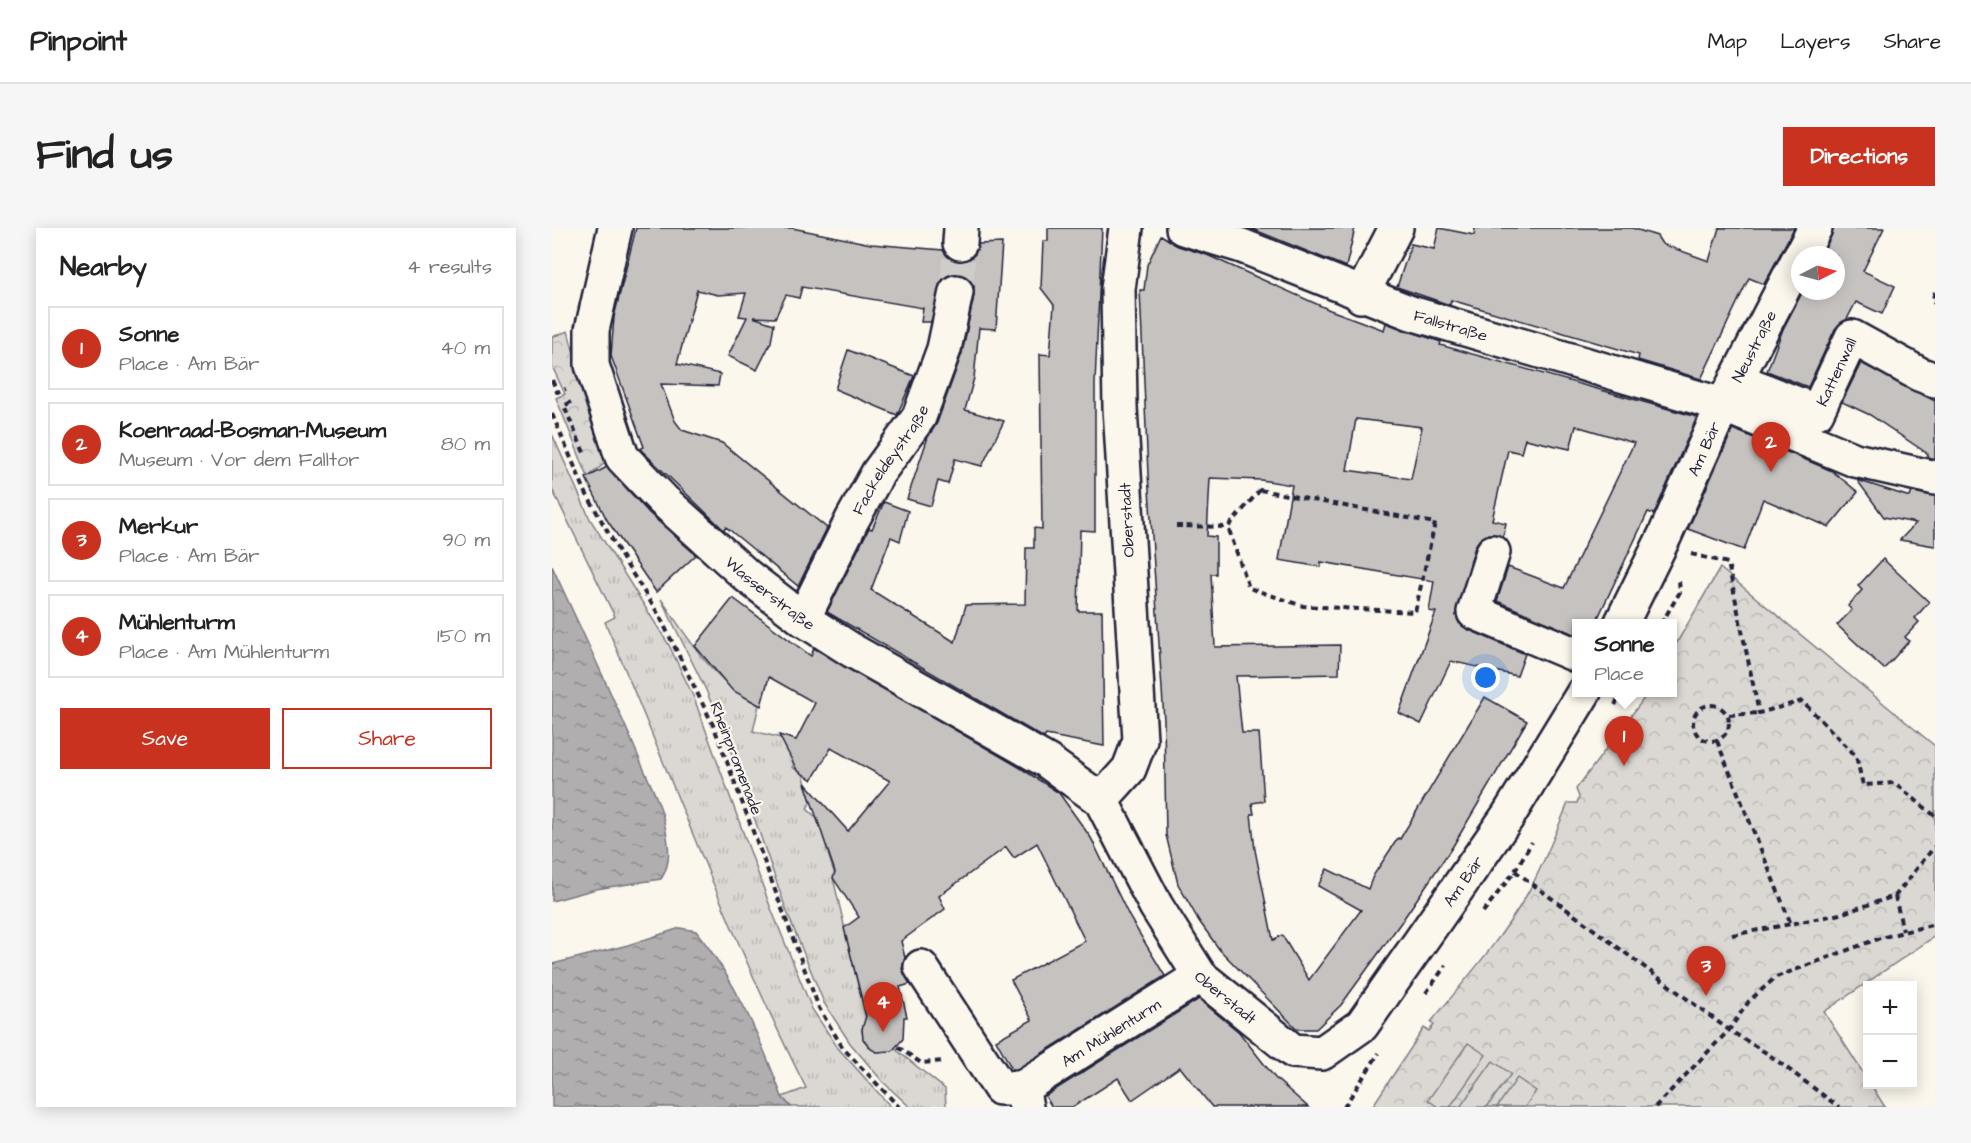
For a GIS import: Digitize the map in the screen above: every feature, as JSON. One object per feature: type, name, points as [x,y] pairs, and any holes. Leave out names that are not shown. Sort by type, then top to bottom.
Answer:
[{"type":"street","name":"Wasserstraße","points":[[615,228],[592,330],[592,366],[622,457],[671,508],[747,576],[803,619],[853,651],[1047,761],[1101,800],[1122,842]]},
{"type":"street","name":"Oberstadt","points":[[1101,800],[1129,769],[1140,740],[1120,407],[1118,289],[1126,228]]},
{"type":"street","name":"Fallstraße","points":[[1183,228],[1242,246],[1361,296],[1411,313],[1729,392]]},
{"type":"street","points":[[1361,296],[1396,228]]},
{"type":"street","name":"Neustraße","points":[[1805,246],[1815,228]]},
{"type":"street","name":"Neustraße","points":[[1729,392],[1791,273]]},
{"type":"street","name":"Fackeldeystraße","points":[[803,619],[878,473],[919,417],[944,349],[957,291]]},
{"type":"street","name":"Kattenwall","points":[[1729,392],[1816,412],[1852,337],[1919,374],[1935,380]]},
{"type":"street","points":[[1729,392],[1855,460],[1935,478]]},
{"type":"street","name":"Am Bär","points":[[1623,619],[1665,535],[1729,392]]},
{"type":"street","points":[[1493,552],[1474,612],[1572,653]]},
{"type":"street","name":"Am Bär","points":[[1322,1053],[1362,1025],[1508,816],[1582,697]]},
{"type":"street","name":"Oberstadt","points":[[1122,842],[1156,906],[1200,976],[1293,1050],[1322,1053]]},
{"type":"street","name":"Am Mühlenturm","points":[[921,967],[1000,1088],[1024,1098],[1200,976]]},
{"type":"path","points":[[1935,292],[1932,302],[1935,303]]},
{"type":"path","points":[[552,380],[557,392],[568,388],[573,402],[564,405],[587,459]]},
{"type":"path","name":"Rheinpromenade","points":[[552,414],[586,493],[623,559],[660,615],[714,727],[819,1008],[843,1048],[899,1107]]},
{"type":"path","points":[[1260,490],[1435,523],[1415,612],[1303,606],[1249,588],[1228,527],[1260,490]]},
{"type":"path","points":[[1176,526],[1228,527]]},
{"type":"path","points":[[1687,554],[1728,563],[1759,713]]},
{"type":"path","points":[[1729,715],[1759,713],[1802,701],[1856,756],[1863,785],[1895,783],[1935,816]]},
{"type":"path","points":[[1711,704],[1722,707],[1729,715],[1730,725],[1725,735],[1717,741],[1706,741],[1697,735],[1693,725],[1694,715],[1701,707],[1711,704]]},
{"type":"path","points":[[1717,741],[1791,924]]},
{"type":"path","points":[[1732,935],[1840,914],[1895,897],[1935,846]]},
{"type":"path","points":[[1515,870],[1729,1030],[1768,1054],[1839,1107]]},
{"type":"path","points":[[1895,897],[1903,931]]},
{"type":"path","points":[[1655,1107],[1729,1030],[1749,1001],[1776,977],[1903,931],[1935,924]]},
{"type":"path","points":[[898,1047],[921,1064]]},
{"type":"path","points":[[1344,1107],[1380,1052]]},
{"type":"green space","points":[[568,331],[580,377],[611,458],[588,477],[556,398],[565,394],[552,366],[552,337]]},
{"type":"green space","points":[[552,434],[590,519],[669,645],[694,698],[770,906],[812,1009],[838,1048],[891,1107],[791,1107],[782,1097],[806,1088],[752,973],[605,622],[615,617],[552,489]]},
{"type":"green space","points":[[1720,568],[1935,746],[1935,936],[1869,981],[1863,981],[1863,985],[1824,1012],[1863,1073],[1863,1089],[1874,1089],[1885,1107],[1372,1107],[1424,1028],[1429,1031],[1434,1025],[1431,1022],[1516,913],[1538,874],[1568,803],[1577,803],[1579,797],[1576,789],[1645,697],[1677,697],[1677,642]]},
{"type":"green space","points":[[661,599],[692,644],[716,673],[743,696],[759,705],[753,731],[781,738],[795,763],[792,767],[803,774],[811,801],[807,809],[816,817],[830,852],[828,854],[835,875],[833,878],[866,1019],[862,1029],[863,1039],[877,1052],[895,1049],[945,1089],[946,1107],[910,1107],[883,1082],[850,1043],[824,1003],[787,912],[733,757],[706,690]]},
{"type":"green space","points":[[1468,1043],[1486,1055],[1450,1107],[1438,1107],[1428,1100]]},
{"type":"green space","points":[[1493,1061],[1511,1074],[1487,1107],[1460,1107]]},
{"type":"green space","points":[[1517,1078],[1536,1091],[1525,1107],[1497,1107]]},
{"type":"water","points":[[552,566],[657,800],[665,826],[669,854],[661,879],[596,889],[552,901]]},
{"type":"water","points":[[680,928],[696,931],[723,970],[756,1031],[782,1097],[791,1107],[552,1107],[552,964],[628,945]]},
{"type":"building","points":[[636,228],[792,228],[871,244],[943,250],[949,258],[959,262],[968,260],[975,254],[979,244],[1002,243],[996,329],[979,328],[974,378],[965,410],[1004,421],[982,466],[955,459],[948,484],[938,481],[931,506],[907,499],[928,437],[937,423],[962,353],[974,295],[974,286],[968,278],[960,274],[951,274],[942,280],[931,322],[921,322],[923,308],[802,287],[799,298],[786,295],[775,318],[753,317],[774,324],[771,342],[757,370],[728,356],[747,317],[739,316],[746,293],[718,295],[697,290],[677,364],[720,374],[718,386],[661,384],[675,421],[682,430],[722,443],[827,528],[798,586],[726,527],[724,530],[640,449],[644,447],[611,356],[614,317]]},
{"type":"building","points":[[1048,228],[1102,228],[1095,383],[1095,531],[1080,530],[1078,611],[1102,611],[1104,746],[1046,735],[1044,738],[827,612],[884,502],[908,511],[900,541],[891,537],[871,590],[955,642],[966,605],[1025,604],[1026,548],[1034,548],[1034,528],[1042,529],[1040,354],[1050,355],[1054,305],[1041,288],[1043,241],[1048,241]]},
{"type":"building","points":[[1250,228],[1355,228],[1346,267]]},
{"type":"building","points":[[1439,228],[1474,235],[1475,228],[1632,228],[1657,236],[1662,244],[1709,261],[1719,228],[1794,228],[1764,284],[1749,278],[1701,379],[1638,360],[1639,355],[1451,300],[1450,305],[1397,287],[1411,244],[1434,249]]},
{"type":"building","points":[[1834,228],[1884,228],[1863,271],[1895,286],[1882,314],[1856,302],[1847,319],[1835,329],[1808,387],[1767,371],[1783,329],[1798,300],[1845,300],[1845,246],[1826,246]]},
{"type":"building","points":[[1161,235],[1178,246],[1207,255],[1330,310],[1384,330],[1386,323],[1441,342],[1440,345],[1697,417],[1654,514],[1648,512],[1597,619],[1572,619],[1572,633],[1497,601],[1508,567],[1564,588],[1634,443],[1576,426],[1570,449],[1525,439],[1521,453],[1508,450],[1492,520],[1506,523],[1503,537],[1488,534],[1475,546],[1456,615],[1459,623],[1467,629],[1525,654],[1517,676],[1451,661],[1421,724],[1399,713],[1436,612],[1429,611],[1434,581],[1321,562],[1321,567],[1279,560],[1292,485],[1261,480],[1210,478],[1207,536],[1216,537],[1216,574],[1211,574],[1215,647],[1340,645],[1339,674],[1236,676],[1242,733],[1259,733],[1264,801],[1252,803],[1254,814],[1251,814],[1255,850],[1273,940],[1282,935],[1309,980],[1361,910],[1318,886],[1327,869],[1368,889],[1373,876],[1398,838],[1400,839],[1485,697],[1527,721],[1453,846],[1402,921],[1341,1005],[1316,1029],[1297,1029],[1219,949],[1199,921],[1178,884],[1166,835],[1164,720],[1148,474],[1140,290],[1144,290],[1147,265]],"holes":[[[1356,419],[1422,427],[1411,479],[1347,470]]]},
{"type":"building","points":[[848,350],[914,376],[897,415],[835,389]]},
{"type":"building","points":[[1861,363],[1935,401],[1935,459],[1927,457],[1928,454],[1870,415],[1842,402]]},
{"type":"building","points":[[1733,429],[1832,471],[1858,492],[1829,527],[1763,499],[1744,550],[1688,529]]},
{"type":"building","points":[[607,467],[649,513],[696,555],[656,592],[607,520],[586,478]]},
{"type":"building","points":[[1857,480],[1910,497],[1912,492],[1935,496],[1935,546],[1900,540],[1916,523],[1884,517]]},
{"type":"building","points":[[1883,559],[1929,602],[1915,618],[1919,622],[1905,637],[1909,641],[1884,669],[1837,625],[1852,610],[1848,606],[1862,590],[1858,586]]},
{"type":"building","points":[[733,598],[811,656],[814,648],[1019,767],[1059,793],[1091,838],[1130,918],[1165,976],[1017,1069],[1012,1069],[996,1040],[1032,1020],[1011,980],[1085,941],[1037,843],[1014,858],[1006,847],[939,896],[945,909],[901,941],[905,958],[902,969],[910,984],[900,987],[907,1017],[904,1017],[903,1039],[892,1051],[877,1052],[871,1049],[863,1039],[862,1029],[866,1016],[844,928],[859,917],[833,878],[835,872],[805,783],[848,831],[890,781],[831,748],[812,780],[797,770],[779,735],[796,740],[815,703],[769,677],[761,706],[732,690],[695,646]]},
{"type":"building","points":[[1199,999],[1239,1032],[1275,1078],[1308,1107],[1212,1107],[1180,1067],[1132,1100],[1118,1078],[1073,1107],[1052,1107],[1045,1096]]},
{"type":"tunnel","points":[[956,292],[960,243]]},
{"type":"place","name":"Koenraad-Bosman-Museum","points":[[1771,472]]},
{"type":"place","name":"Sonne","points":[[1624,766]]},
{"type":"place","name":"Merkur","points":[[1706,996]]},
{"type":"place","name":"Mühlenturm","points":[[883,1032]]}]
